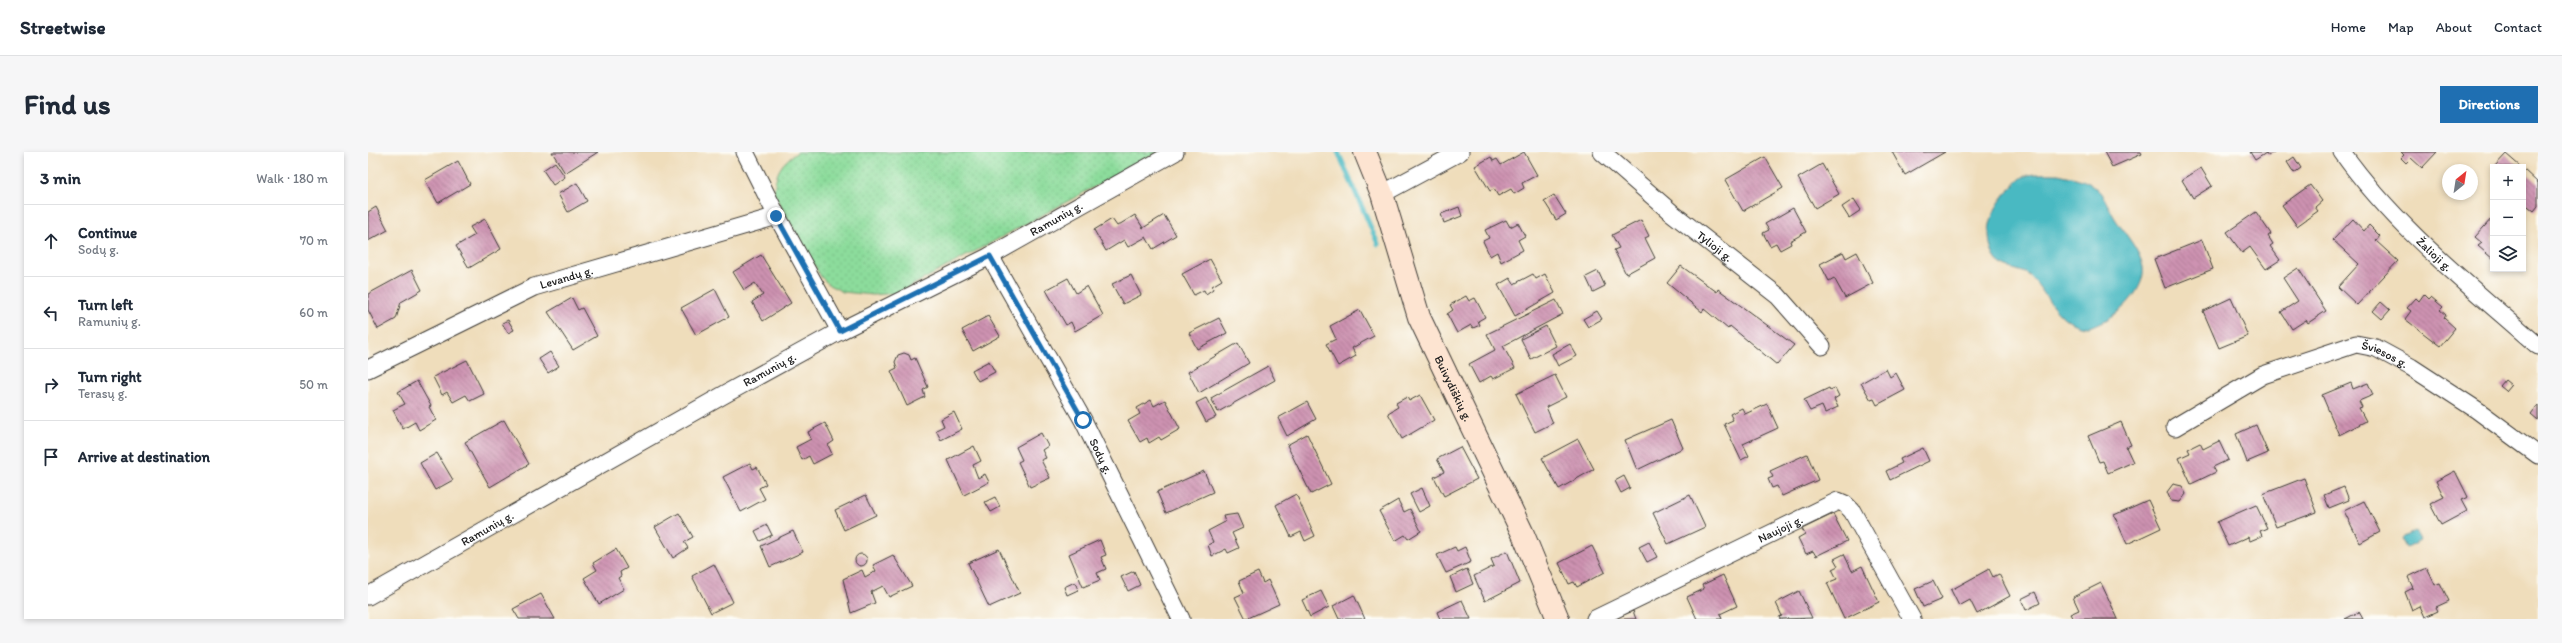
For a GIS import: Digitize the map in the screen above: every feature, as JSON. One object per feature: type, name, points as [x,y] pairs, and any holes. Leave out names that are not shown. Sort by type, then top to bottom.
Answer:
[{"type":"main road","name":"Buivydiškių g.","points":[[1365,152],[1382,194],[1419,317],[1523,534],[1558,619]]},
{"type":"street","points":[[745,152],[776,216],[840,331]]},
{"type":"street","name":"Ramunių g.","points":[[368,596],[840,331],[990,256],[1175,152]]},
{"type":"street","points":[[1382,194],[1460,152]]},
{"type":"street","name":"Tylioji g.","points":[[1602,152],[1672,213],[1778,296],[1822,346]]},
{"type":"street","name":"Žalioji g.","points":[[2342,152],[2376,196],[2412,234],[2538,346]]},
{"type":"street","name":"Levandų g.","points":[[368,369],[534,287],[776,216]]},
{"type":"street","name":"Sodų g.","points":[[990,256],[1083,420],[1180,619]]},
{"type":"street","name":"Šviesos g.","points":[[2175,427],[2263,375],[2356,344],[2376,348],[2411,367],[2477,410],[2538,455]]},
{"type":"street","name":"Naujoji g.","points":[[1595,619],[1838,501],[1845,504],[1852,512],[1912,619]]},
{"type":"green space","points":[[798,152],[1159,152],[898,293],[873,295],[843,292],[829,285],[821,277],[774,194],[777,175],[787,160]]},
{"type":"water","points":[[2037,174],[2058,174],[2073,177],[2089,183],[2100,192],[2116,220],[2136,248],[2143,267],[2141,283],[2125,306],[2111,317],[2089,327],[2077,325],[2061,315],[2030,276],[2026,273],[2001,264],[1994,256],[1991,247],[1989,228],[1991,219],[1999,203],[2011,188],[2025,176]]},
{"type":"water","points":[[2415,531],[2420,541],[2406,548],[2401,538]]},
{"type":"building","points":[[552,152],[598,152],[565,173]]},
{"type":"building","points":[[1524,152],[1537,175],[1522,183],[1524,188],[1514,194],[1511,189],[1498,196],[1494,189],[1490,191],[1475,166],[1491,157],[1493,161],[1497,159],[1501,165]]},
{"type":"building","points":[[1892,152],[1945,152],[1905,175]]},
{"type":"building","points":[[2104,152],[2141,152],[2142,154],[2112,167]]},
{"type":"building","points":[[2250,152],[2274,152],[2268,156],[2266,153],[2255,160]]},
{"type":"building","points":[[2401,152],[2437,152],[2422,168],[2411,158],[2406,163],[2401,158],[2404,155]]},
{"type":"building","points":[[2506,154],[2518,164],[2497,164]]},
{"type":"building","points":[[1765,157],[1783,188],[1743,211],[1725,180]]},
{"type":"building","points":[[2294,157],[2301,168],[2294,173],[2287,162]]},
{"type":"building","points":[[458,161],[470,184],[438,203],[425,180]]},
{"type":"building","points":[[555,162],[565,177],[553,185],[543,170]]},
{"type":"building","points":[[1822,164],[1839,194],[1815,208],[1798,178]]},
{"type":"building","points":[[2201,168],[2212,186],[2193,198],[2182,180]]},
{"type":"building","points":[[2526,172],[2538,183],[2538,206],[2534,211],[2526,204]]},
{"type":"building","points":[[577,183],[587,201],[568,212],[558,194]]},
{"type":"building","points":[[2310,185],[2322,201],[2315,207],[2318,211],[2297,226],[2282,205]]},
{"type":"building","points":[[1554,195],[1566,214],[1556,220],[1544,201]]},
{"type":"building","points":[[1854,199],[1861,210],[1849,218],[1842,207]]},
{"type":"building","points":[[376,207],[388,230],[368,241],[368,212]]},
{"type":"building","points":[[1459,207],[1462,216],[1444,223],[1441,214]]},
{"type":"building","points":[[1793,208],[1806,232],[1790,241],[1791,244],[1780,250],[1776,243],[1770,246],[1763,233],[1769,230],[1765,224]]},
{"type":"building","points":[[2256,212],[2271,234],[2268,236],[2273,244],[2270,246],[2280,260],[2266,269],[2250,247],[2242,253],[2227,232]]},
{"type":"building","points":[[1135,215],[1143,228],[1164,215],[1176,235],[1153,249],[1146,237],[1128,247],[1124,240],[1106,251],[1094,230],[1112,219],[1117,226]]},
{"type":"building","points":[[485,219],[501,249],[469,268],[456,246],[475,235],[470,227]]},
{"type":"building","points":[[2353,219],[2364,231],[2369,225],[2380,236],[2376,241],[2398,261],[2357,305],[2338,287],[2359,264],[2333,240]]},
{"type":"building","points":[[1506,220],[1510,227],[1518,223],[1525,236],[1518,240],[1523,250],[1501,262],[1497,252],[1490,256],[1483,241],[1489,238],[1485,230]]},
{"type":"building","points":[[1641,220],[1649,236],[1645,238],[1655,258],[1626,274],[1614,250],[1619,248],[1612,235]]},
{"type":"building","points":[[2490,220],[2490,256],[2478,246],[2482,243],[2475,237]]},
{"type":"building","points":[[2202,240],[2213,269],[2165,288],[2154,259]]},
{"type":"building","points":[[1843,252],[1846,258],[1857,252],[1873,283],[1845,298],[1834,278],[1829,281],[1820,264]]},
{"type":"building","points":[[761,255],[791,303],[763,321],[752,302],[763,295],[755,283],[744,290],[733,272]]},
{"type":"building","points":[[1210,259],[1222,280],[1212,286],[1213,289],[1206,294],[1204,290],[1194,295],[1182,274]]},
{"type":"building","points":[[1681,266],[1717,292],[1718,289],[1794,345],[1777,365],[1730,326],[1728,329],[1704,309],[1702,312],[1667,283]]},
{"type":"building","points":[[2298,268],[2326,311],[2308,323],[2306,320],[2292,329],[2281,312],[2298,301],[2283,278]]},
{"type":"building","points":[[412,270],[422,290],[401,302],[396,319],[378,329],[368,310],[368,294]]},
{"type":"building","points":[[1598,271],[1605,286],[1593,292],[1586,277]]},
{"type":"building","points":[[1533,274],[1536,279],[1545,274],[1555,293],[1515,316],[1498,285],[1510,278],[1514,284]]},
{"type":"building","points":[[1131,275],[1141,295],[1123,304],[1112,284]]},
{"type":"building","points":[[1068,278],[1076,293],[1087,286],[1103,315],[1075,331],[1071,322],[1066,325],[1046,290]]},
{"type":"building","points":[[715,289],[729,317],[696,335],[681,308]]},
{"type":"building","points":[[2424,294],[2429,299],[2431,297],[2443,307],[2440,310],[2446,315],[2444,318],[2455,328],[2440,346],[2405,319],[2411,311],[2407,308],[2416,298],[2419,301]]},
{"type":"building","points":[[1466,296],[1469,301],[1475,298],[1485,317],[1478,321],[1480,325],[1473,328],[1471,325],[1457,333],[1447,314],[1453,310],[1450,305]]},
{"type":"building","points":[[572,298],[578,310],[582,308],[597,336],[573,350],[548,312]]},
{"type":"building","points":[[2231,298],[2248,336],[2219,348],[2203,311]]},
{"type":"building","points":[[1556,300],[1563,314],[1503,346],[1515,368],[1493,379],[1491,376],[1479,383],[1469,364],[1495,350],[1487,334]]},
{"type":"building","points":[[2381,302],[2390,310],[2382,319],[2373,311]]},
{"type":"building","points":[[1360,310],[1374,336],[1352,348],[1356,356],[1338,366],[1326,344],[1336,339],[1330,326]]},
{"type":"building","points":[[1597,311],[1602,319],[1588,327],[1583,319]]},
{"type":"building","points":[[988,316],[1000,336],[973,351],[962,330]]},
{"type":"building","points":[[1219,318],[1227,333],[1197,349],[1189,333]]},
{"type":"building","points":[[508,320],[514,330],[508,333],[502,323]]},
{"type":"building","points":[[1546,326],[1556,346],[1531,359],[1521,339]]},
{"type":"building","points":[[1238,343],[1249,363],[1199,393],[1188,372]]},
{"type":"building","points":[[1570,344],[1577,356],[1558,366],[1552,354]]},
{"type":"building","points":[[550,352],[559,366],[548,373],[539,359]]},
{"type":"building","points":[[904,353],[909,355],[911,360],[915,358],[928,387],[923,390],[925,397],[907,406],[891,371],[897,368],[895,362],[898,355]]},
{"type":"building","points":[[467,360],[484,394],[470,401],[466,395],[453,402],[447,392],[442,395],[433,377]]},
{"type":"building","points":[[989,361],[995,372],[978,381],[972,370]]},
{"type":"building","points":[[1268,366],[1275,380],[1218,412],[1211,398]]},
{"type":"building","points":[[1886,369],[1890,377],[1896,373],[1905,390],[1877,405],[1874,399],[1871,400],[1861,383]]},
{"type":"building","points":[[1555,375],[1566,397],[1546,407],[1553,423],[1535,432],[1516,394]]},
{"type":"building","points":[[2505,380],[2511,385],[2506,391],[2500,386]]},
{"type":"building","points":[[417,381],[431,406],[429,407],[436,420],[419,430],[415,422],[403,429],[393,410],[405,404],[398,392]]},
{"type":"building","points":[[2351,383],[2353,389],[2368,383],[2373,395],[2359,401],[2362,407],[2359,408],[2366,421],[2339,435],[2322,395]]},
{"type":"building","points":[[1829,388],[1830,390],[1835,388],[1839,396],[1834,399],[1838,407],[1825,413],[1822,406],[1810,411],[1804,400]]},
{"type":"building","points":[[1420,395],[1434,420],[1402,439],[1388,413],[1398,407],[1396,403],[1407,397],[1409,401]]},
{"type":"building","points":[[1206,398],[1216,417],[1206,422],[1196,403]]},
{"type":"building","points":[[1151,400],[1154,406],[1165,400],[1180,429],[1161,440],[1159,437],[1149,443],[1147,438],[1140,442],[1128,421],[1140,414],[1137,408]]},
{"type":"building","points":[[1307,402],[1316,419],[1287,436],[1278,418]]},
{"type":"building","points":[[1767,404],[1778,428],[1743,444],[1749,456],[1741,460],[1724,424],[1733,420],[1730,414],[1742,408],[1745,414]]},
{"type":"building","points":[[2538,405],[2538,420],[2531,414]]},
{"type":"building","points":[[954,412],[962,429],[941,440],[936,430],[944,426],[941,419]]},
{"type":"building","points":[[504,420],[529,464],[490,487],[465,442]]},
{"type":"building","points":[[1671,420],[1683,448],[1637,470],[1625,440]]},
{"type":"building","points":[[2121,422],[2131,445],[2126,447],[2133,462],[2108,473],[2103,461],[2099,462],[2088,436]]},
{"type":"building","points":[[825,423],[834,441],[828,445],[832,454],[813,464],[809,456],[802,460],[796,447],[811,439],[808,432]]},
{"type":"building","points":[[2256,425],[2268,453],[2247,462],[2236,434]]},
{"type":"building","points":[[1041,433],[1048,446],[1042,450],[1046,458],[1041,460],[1050,478],[1030,487],[1018,462],[1022,460],[1016,447]]},
{"type":"building","points":[[1307,434],[1331,484],[1311,494],[1287,445]]},
{"type":"building","points":[[1578,439],[1594,469],[1559,489],[1542,458]]},
{"type":"building","points":[[2219,441],[2228,460],[2213,467],[2216,472],[2191,484],[2179,458],[2190,453],[2188,449],[2200,443],[2203,449]]},
{"type":"building","points":[[974,446],[981,461],[973,465],[978,478],[985,474],[989,482],[964,495],[948,460]]},
{"type":"building","points":[[1460,447],[1477,479],[1444,496],[1434,477],[1444,472],[1437,459]]},
{"type":"building","points":[[1923,448],[1929,461],[1890,480],[1886,471],[1902,463],[1900,459]]},
{"type":"building","points":[[437,453],[453,480],[435,490],[420,463]]},
{"type":"building","points":[[1807,454],[1818,480],[1782,496],[1777,486],[1772,488],[1768,479],[1773,477],[1770,471]]},
{"type":"building","points":[[750,463],[753,469],[757,467],[766,484],[759,488],[765,499],[741,512],[723,477]]},
{"type":"building","points":[[1204,471],[1213,492],[1166,513],[1157,492]]},
{"type":"building","points":[[2455,471],[2468,497],[2461,500],[2467,511],[2441,525],[2430,504],[2444,497],[2436,481]]},
{"type":"building","points":[[1624,476],[1630,488],[1621,493],[1615,481]]},
{"type":"building","points":[[2304,478],[2317,512],[2276,527],[2263,494]]},
{"type":"building","points":[[2173,484],[2182,486],[2186,494],[2180,502],[2171,501],[2167,492]]},
{"type":"building","points":[[2344,487],[2349,500],[2329,508],[2324,495]]},
{"type":"building","points":[[1422,488],[1430,506],[1419,512],[1410,494]]},
{"type":"building","points":[[1296,494],[1315,536],[1305,541],[1301,532],[1291,537],[1276,505]]},
{"type":"building","points":[[866,495],[876,515],[844,530],[835,510]]},
{"type":"building","points":[[1690,495],[1705,527],[1668,544],[1653,513]]},
{"type":"building","points":[[995,497],[1000,507],[991,512],[985,502]]},
{"type":"building","points":[[1398,500],[1404,512],[1410,509],[1421,531],[1408,539],[1405,535],[1395,541],[1379,511]]},
{"type":"building","points":[[2148,500],[2161,528],[2127,544],[2114,515]]},
{"type":"building","points":[[2364,501],[2380,532],[2360,543],[2344,511]]},
{"type":"building","points":[[2256,505],[2267,528],[2260,531],[2262,536],[2250,541],[2248,537],[2228,546],[2217,522]]},
{"type":"building","points":[[679,513],[693,537],[684,542],[688,548],[673,558],[655,527]]},
{"type":"building","points":[[1237,514],[1243,528],[1232,533],[1239,548],[1228,553],[1226,549],[1212,556],[1208,545],[1213,542],[1208,531],[1225,522],[1223,516]]},
{"type":"building","points":[[1833,514],[1847,541],[1816,556],[1813,551],[1806,554],[1798,538],[1805,534],[1802,529]]},
{"type":"building","points":[[767,525],[772,535],[760,541],[755,531]]},
{"type":"building","points":[[793,531],[803,552],[770,567],[761,546]]},
{"type":"building","points":[[1100,540],[1106,555],[1101,557],[1106,569],[1097,573],[1100,580],[1083,587],[1069,554]]},
{"type":"building","points":[[1649,542],[1657,557],[1647,562],[1639,547]]},
{"type":"building","points":[[1592,546],[1605,572],[1577,587],[1574,582],[1569,584],[1559,563]]},
{"type":"building","points":[[1455,547],[1457,551],[1465,547],[1471,562],[1446,573],[1437,555]]},
{"type":"building","points":[[616,549],[627,568],[620,572],[621,576],[618,578],[624,589],[599,604],[584,578],[597,570],[593,563]]},
{"type":"building","points":[[999,549],[1020,593],[989,607],[968,563]]},
{"type":"building","points":[[1507,551],[1520,583],[1485,601],[1474,576],[1494,566],[1491,559]]},
{"type":"building","points":[[859,554],[863,554],[867,560],[863,566],[859,566],[855,562],[855,558]]},
{"type":"building","points":[[1844,554],[1852,571],[1862,566],[1879,602],[1844,619],[1827,583],[1837,579],[1832,569],[1838,566],[1834,559]]},
{"type":"building","points":[[893,555],[912,586],[889,597],[883,586],[871,592],[875,603],[851,613],[843,579],[862,570],[865,577],[876,571],[873,565]]},
{"type":"building","points":[[714,564],[733,602],[711,613],[692,576]]},
{"type":"building","points":[[2427,568],[2435,585],[2440,583],[2449,601],[2436,607],[2438,611],[2425,617],[2420,606],[2412,610],[2405,592],[2413,588],[2408,577]]},
{"type":"building","points":[[1467,569],[1473,584],[1456,592],[1450,577]]},
{"type":"building","points":[[1989,569],[1993,577],[1999,574],[2010,596],[1977,614],[1970,600],[1959,606],[1951,590]]},
{"type":"building","points":[[1134,571],[1140,585],[1128,591],[1121,577]]},
{"type":"building","points":[[1258,572],[1263,583],[1268,580],[1279,604],[1246,619],[1235,597],[1244,593],[1239,581]]},
{"type":"building","points":[[1723,575],[1737,606],[1720,614],[1722,619],[1697,619],[1687,597],[1704,589],[1702,585]]},
{"type":"building","points":[[1933,581],[1942,599],[1923,607],[1915,589]]},
{"type":"building","points":[[1075,582],[1078,590],[1067,595],[1064,587]]},
{"type":"building","points":[[2101,583],[2118,619],[2073,619],[2070,614],[2079,610],[2073,597]]},
{"type":"building","points":[[1321,591],[1329,607],[1310,617],[1302,600]]},
{"type":"building","points":[[1799,591],[1812,618],[1780,619],[1779,617],[1782,616],[1776,603]]},
{"type":"building","points":[[2035,592],[2040,603],[2026,610],[2021,599]]},
{"type":"building","points":[[541,594],[555,619],[519,619],[513,609]]},
{"type":"building","points":[[1354,595],[1365,619],[1339,619],[1333,606]]},
{"type":"building","points":[[1462,600],[1471,619],[1440,619],[1437,612]]},
{"type":"building","points":[[1633,611],[1636,619],[1613,619]]},
{"type":"building","points":[[2359,612],[2363,619],[2345,619]]},
{"type":"waterway","points":[[1338,152],[1378,244]]},
{"type":"route","points":[[776,216],[840,331],[990,256],[1083,420]]}]
